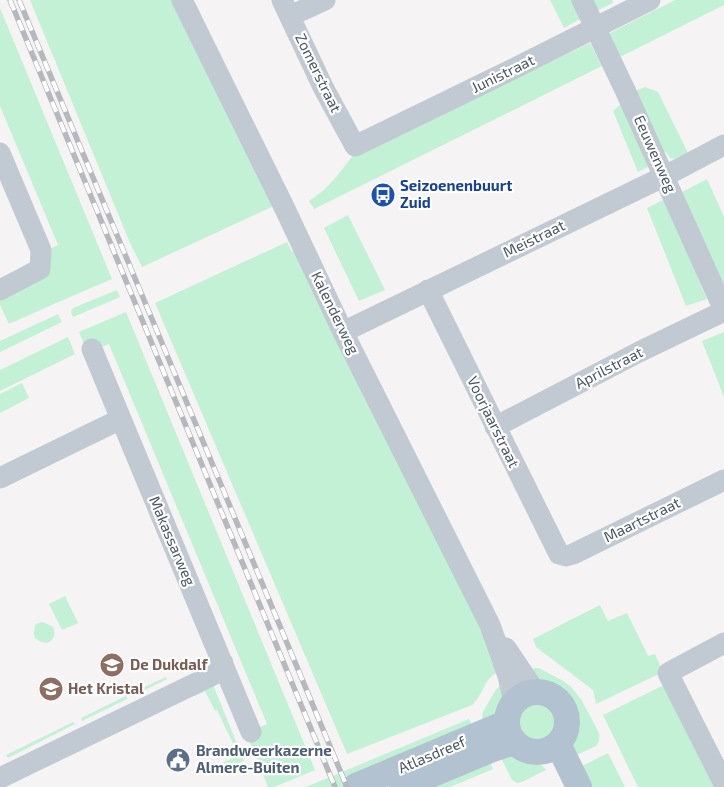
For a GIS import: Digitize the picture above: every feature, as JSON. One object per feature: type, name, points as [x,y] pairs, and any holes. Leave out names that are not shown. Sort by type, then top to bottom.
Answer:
[{"type":"main road","points":[[547,693],[557,699],[562,705],[567,721],[566,730],[562,738],[550,748],[532,752],[521,748],[517,714],[547,693]]},
{"type":"main road","name":"Atlasdreef","points":[[356,786],[517,714]]},
{"type":"main road","name":"Atlasdreef","points":[[402,787],[490,750],[517,714]]},
{"type":"main road","points":[[550,748],[559,787]]},
{"type":"main road","points":[[550,748],[579,787]]},
{"type":"street","name":"Kalenderweg","points":[[182,0],[281,200],[343,332],[490,625],[517,714]]},
{"type":"street","points":[[286,8],[325,0]]},
{"type":"street","name":"Eeuwenweg","points":[[582,0],[665,176],[724,311]]},
{"type":"street","name":"Junistraat","points":[[355,146],[650,0]]},
{"type":"street","name":"Zomerstraat","points":[[286,8],[323,87],[355,146]]},
{"type":"street","name":"Meistraat","points":[[343,332],[665,176],[724,145]]},
{"type":"street","points":[[0,153],[41,250],[40,269],[0,290]]},
{"type":"street","name":"Voorjaarstraat","points":[[428,290],[559,554]]},
{"type":"street","name":"Aprilstraat","points":[[495,427],[639,352],[724,311]]},
{"type":"street","name":"Makassarweg","points":[[92,349],[251,732]]},
{"type":"street","points":[[0,478],[121,419]]},
{"type":"street","name":"Maartstraat","points":[[559,554],[566,556],[573,554],[724,480]]},
{"type":"street","points":[[724,643],[668,673],[724,784]]},
{"type":"street","points":[[0,778],[217,673],[223,664]]},
{"type":"green space","points":[[30,0],[175,0],[276,205],[142,267],[130,243]]},
{"type":"green space","points":[[550,0],[573,0],[582,18],[564,28]]},
{"type":"green space","points":[[588,0],[612,0],[613,3],[594,12]]},
{"type":"green space","points":[[675,0],[724,0],[724,5],[618,58],[606,35]]},
{"type":"green space","points":[[0,8],[112,279],[9,324],[0,305],[0,297],[47,250],[58,245],[0,106]]},
{"type":"green space","points":[[590,43],[602,66],[314,209],[309,201],[328,186],[353,155]]},
{"type":"green space","points":[[645,87],[658,92],[688,153],[674,159],[670,158],[666,152],[662,153],[633,92]]},
{"type":"green space","points":[[623,102],[651,165],[638,172],[613,111]]},
{"type":"green space","points":[[707,179],[724,217],[724,286],[682,192]]},
{"type":"green space","points":[[665,199],[707,299],[686,306],[647,208]]},
{"type":"green space","points":[[348,215],[385,290],[359,301],[324,228]]},
{"type":"green space","points":[[287,242],[292,252],[298,250],[404,465],[500,671],[486,682],[480,695],[472,705],[347,754],[155,303]]},
{"type":"green space","points":[[117,290],[120,297],[73,317],[71,312],[73,308]]},
{"type":"green space","points":[[126,312],[315,770],[274,787],[268,787],[248,738],[256,729],[267,724],[109,344],[97,349],[86,349],[79,332]]},
{"type":"green space","points":[[58,314],[62,322],[0,352],[0,341]]},
{"type":"green space","points":[[724,332],[724,397],[702,341]]},
{"type":"green space","points":[[68,337],[75,354],[0,391],[0,370]]},
{"type":"green space","points":[[22,383],[29,398],[0,413],[0,394]]},
{"type":"green space","points":[[65,596],[78,623],[62,630],[49,604]]},
{"type":"green space","points":[[600,605],[608,621],[627,613],[648,656],[655,654],[663,672],[596,704],[593,690],[536,647],[533,639]]},
{"type":"green space","points":[[42,622],[53,627],[54,630],[53,638],[47,643],[39,641],[34,635],[36,624]]},
{"type":"green space","points":[[539,668],[563,681],[581,699],[598,731],[599,739],[596,746],[570,758],[569,740],[572,735],[574,722],[569,702],[554,687],[538,682],[528,671]]},
{"type":"green space","points":[[166,677],[167,679],[135,695],[134,692]]},
{"type":"green space","points":[[211,680],[244,761],[227,768],[223,762],[239,756],[217,710],[215,711],[205,691],[195,696],[192,690]]},
{"type":"green space","points":[[668,683],[719,787],[638,787],[603,715]]},
{"type":"green space","points":[[501,684],[505,699],[501,711],[499,714],[483,720],[483,712]]},
{"type":"green space","points":[[126,696],[127,699],[82,721],[81,718]]},
{"type":"green space","points":[[541,701],[548,704],[554,710],[557,721],[556,729],[548,738],[541,741],[533,741],[526,738],[518,729],[517,717],[520,710],[529,702]]},
{"type":"green space","points":[[469,719],[475,731],[342,787],[306,787]]},
{"type":"green space","points":[[73,722],[75,724],[8,758],[6,755]]},
{"type":"green space","points":[[498,752],[525,755],[536,761],[546,770],[517,783],[512,780]]},
{"type":"green space","points":[[608,753],[625,787],[584,787],[576,769]]},
{"type":"green space","points":[[488,757],[493,769],[450,787],[413,787]]},
{"type":"railway","points":[[10,0],[335,787]]},
{"type":"railway","points":[[19,0],[347,787]]},
{"type":"place","name":"Seizoenenbuurt Zuid","points":[[383,195]]},
{"type":"place","name":"De Dukdalf","points":[[112,665]]},
{"type":"place","name":"Het Kristal","points":[[51,689]]},
{"type":"place","name":"Brandweerkazerne Almere-Buiten","points":[[178,760]]}]
